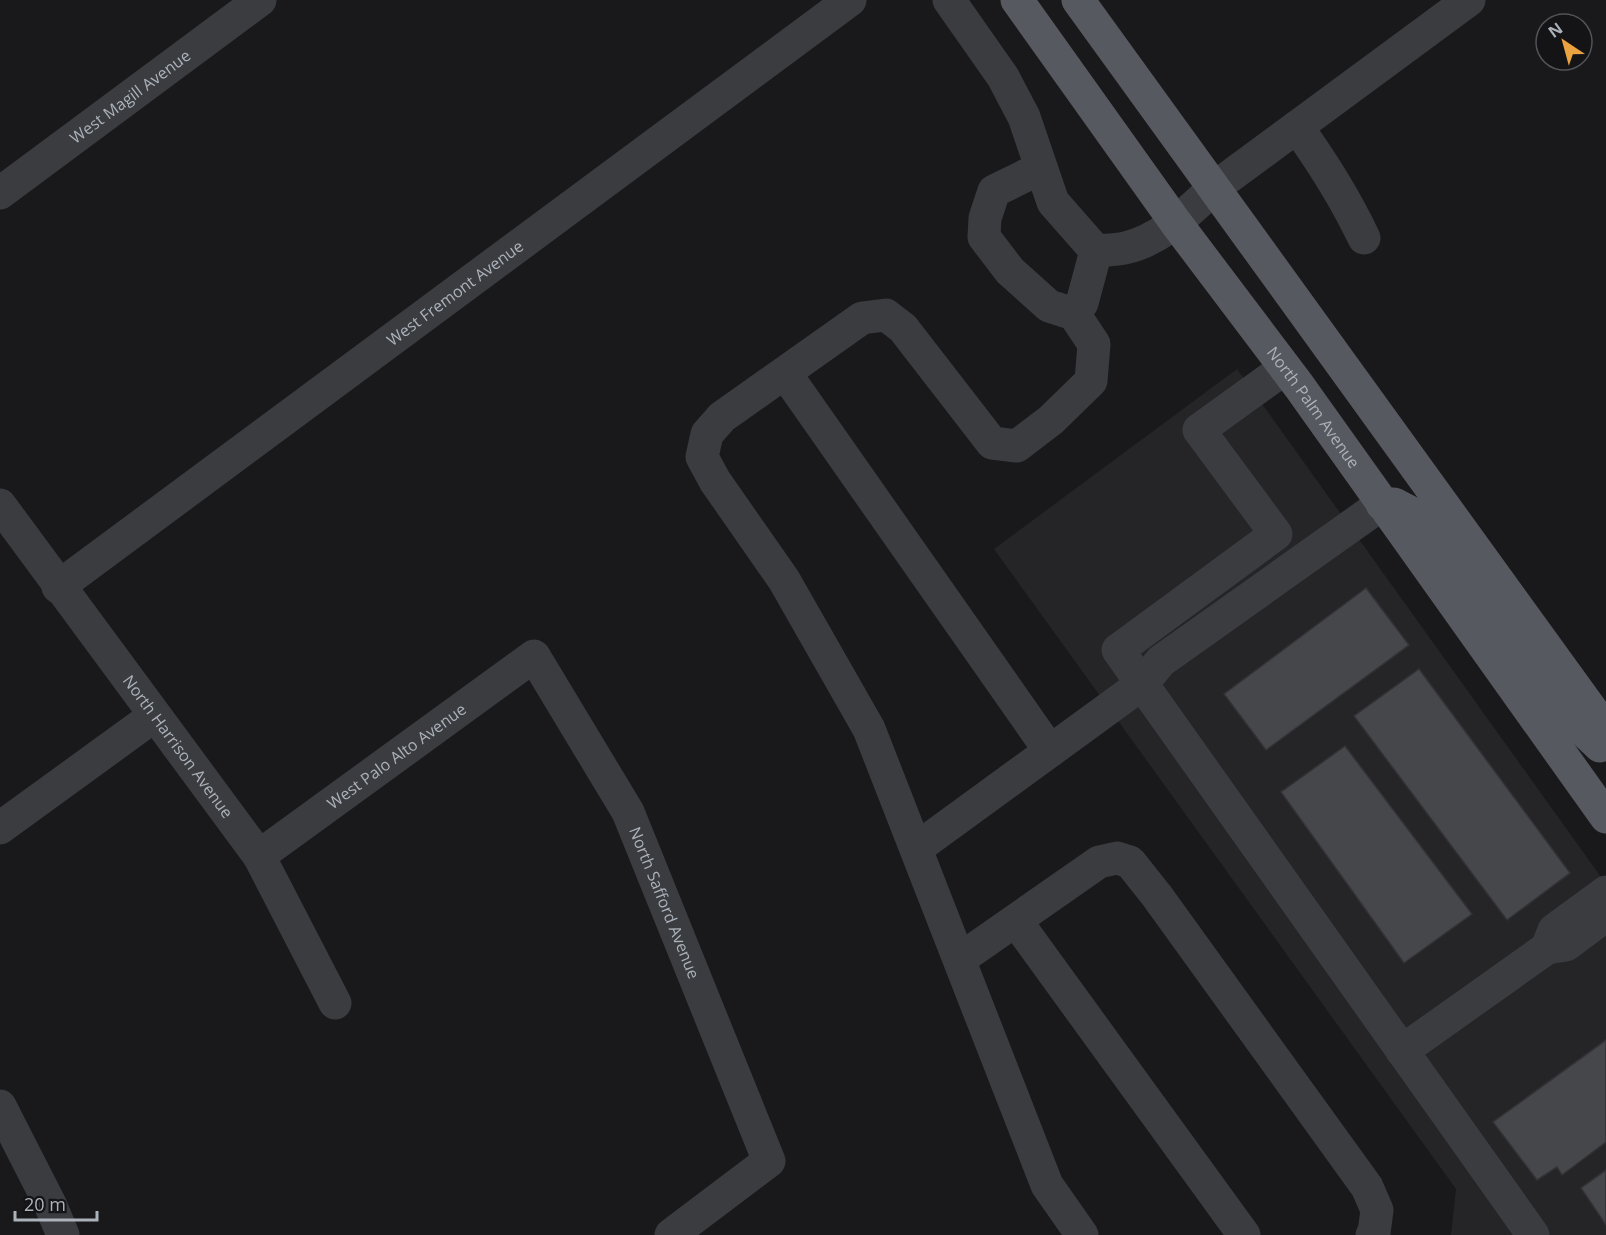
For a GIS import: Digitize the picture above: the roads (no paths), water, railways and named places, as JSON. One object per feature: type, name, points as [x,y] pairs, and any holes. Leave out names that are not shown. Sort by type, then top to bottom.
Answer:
[{"type":"main road","name":"North Palm Avenue","points":[[1017,0],[1176,223],[1285,368],[1606,817]]},
{"type":"main road","points":[[1078,0],[1606,730]]},
{"type":"main road","points":[[1387,512],[1394,504],[1419,516],[1566,714],[1606,752]]},
{"type":"street","name":"West Magill Avenue","points":[[0,193],[260,0]]},
{"type":"street","name":"West Fremont Avenue","points":[[58,587],[850,0]]},
{"type":"street","points":[[949,0],[1003,77],[1024,117],[1053,202],[1096,251]]},
{"type":"street","points":[[1096,251],[1125,248],[1152,238],[1176,223],[1214,188],[1469,0]]},
{"type":"street","points":[[1297,127],[1325,165],[1347,201],[1364,238]]},
{"type":"street","points":[[1041,168],[994,191],[985,218],[984,237],[1010,271],[1049,306],[1074,314],[1094,344],[1091,381],[1051,420],[1017,446],[992,443],[903,328],[886,315],[862,318],[722,417],[707,434],[702,457],[715,481],[784,580],[869,729],[1047,1185],[1082,1235]]},
{"type":"street","points":[[1074,314],[1082,303],[1096,251]]},
{"type":"street","points":[[1285,368],[1200,430],[1276,534],[1118,650],[1533,1235]]},
{"type":"street","points":[[785,373],[1050,751]]},
{"type":"street","name":"North Harrison Avenue","points":[[0,505],[58,587],[259,856],[335,1003]]},
{"type":"street","points":[[917,848],[1142,684],[1161,661],[1387,512]]},
{"type":"street","name":"West Palo Alto Avenue","points":[[259,856],[534,656]]},
{"type":"street","name":"North Safford Avenue","points":[[534,656],[628,812],[769,1161],[671,1235]]},
{"type":"street","points":[[0,828],[154,716]]},
{"type":"street","points":[[960,959],[1099,862],[1117,858],[1130,862],[1367,1187],[1377,1210],[1372,1235]]},
{"type":"street","points":[[1547,948],[1554,930],[1606,892]]},
{"type":"street","points":[[1402,1051],[1547,948],[1566,945],[1606,915]]},
{"type":"street","points":[[1016,921],[1244,1235]]},
{"type":"street","points":[[0,1106],[46,1194],[63,1235]]}]
